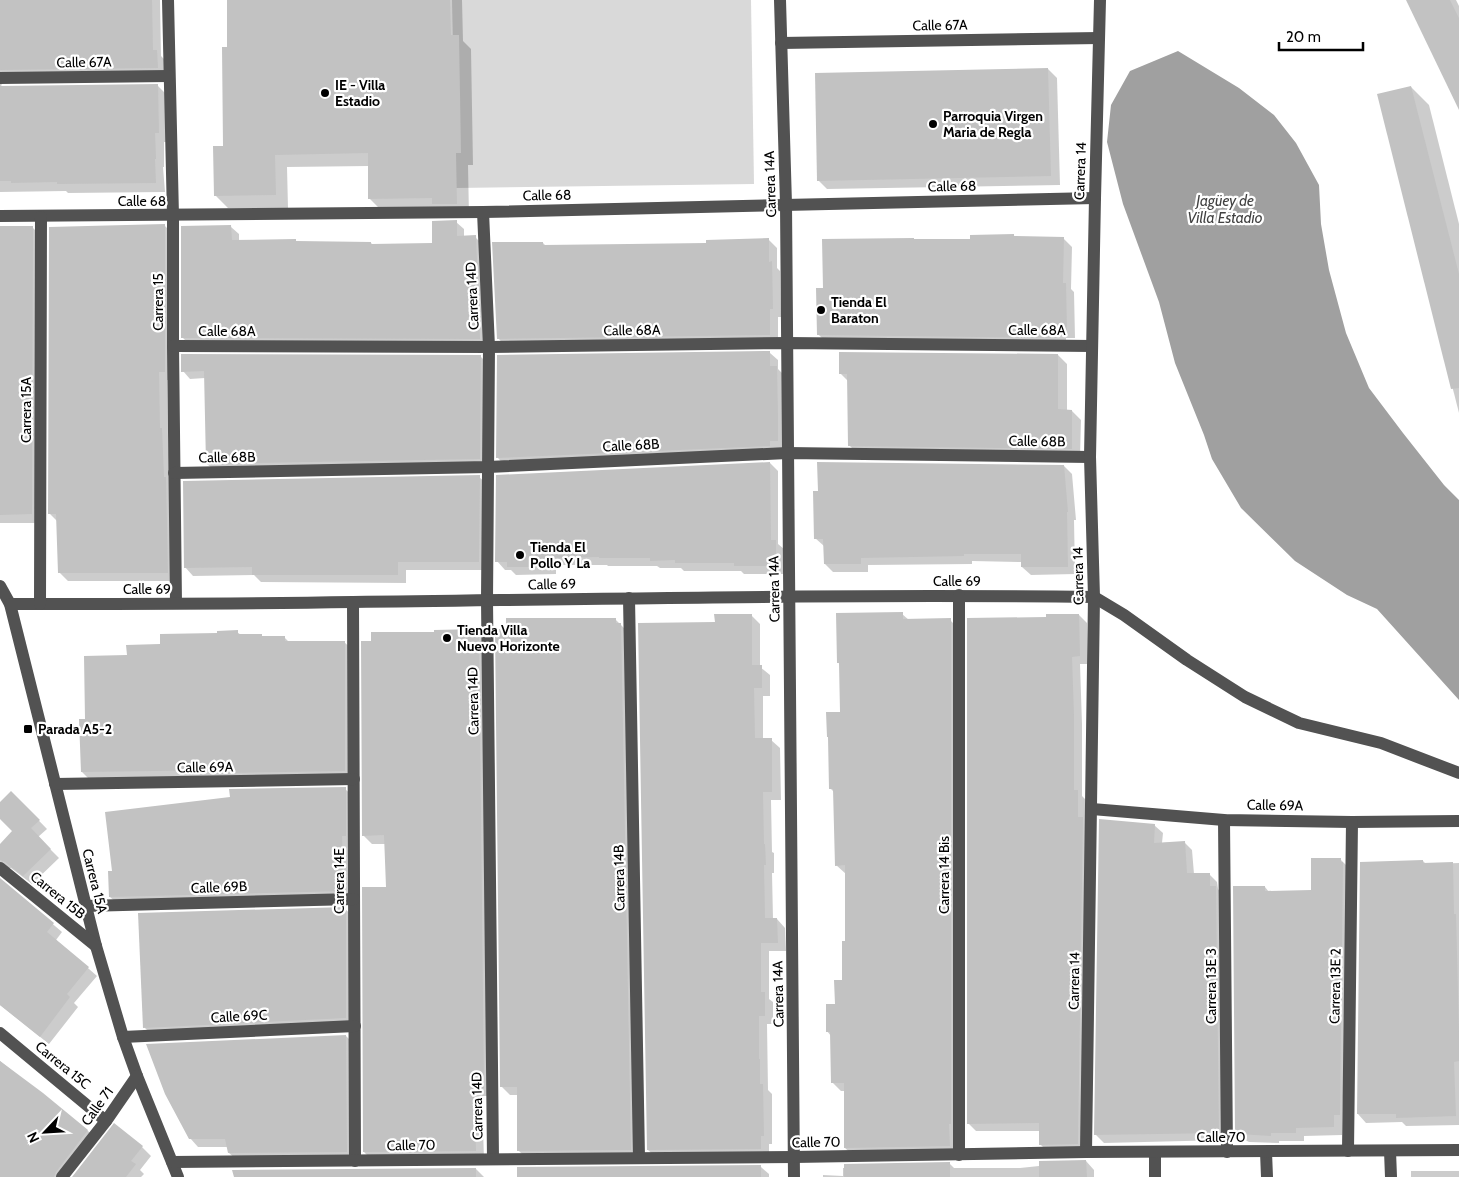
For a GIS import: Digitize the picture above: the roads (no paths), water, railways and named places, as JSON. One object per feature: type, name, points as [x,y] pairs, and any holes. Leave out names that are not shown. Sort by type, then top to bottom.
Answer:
[{"type":"street","name":"Carrera 15","points":[[168,0],[173,216],[176,604]]},
{"type":"street","name":"Carrera 14A","points":[[780,0],[786,204],[794,1177]]},
{"type":"street","name":"Carrera 14","points":[[1086,1152],[1094,597],[1090,457],[1100,0]]},
{"type":"street","name":"Calle 67A","points":[[781,43],[1099,38]]},
{"type":"street","name":"Calle 67A","points":[[0,78],[169,76]]},
{"type":"street","name":"Calle 68","points":[[0,216],[483,212],[1095,198]]},
{"type":"street","name":"Carrera 14D","points":[[483,212],[489,347],[487,600],[493,1159]]},
{"type":"street","name":"Carrera 15A","points":[[40,604],[41,217]]},
{"type":"street","name":"Calle 68A","points":[[173,346],[489,347],[787,343],[1092,346]]},
{"type":"street","name":"Calle 68B","points":[[174,474],[488,467],[787,453],[1090,457]]},
{"type":"street","name":"Carrera 15A","points":[[0,586],[10,604],[85,906],[123,1037],[178,1177]]},
{"type":"street","name":"Calle 69","points":[[10,604],[176,604],[789,596],[1094,597]]},
{"type":"street","name":"Carrera 14 Bis","points":[[959,596],[959,1155]]},
{"type":"street","points":[[1094,597],[1245,697],[1299,723],[1381,743],[1459,773]]},
{"type":"street","name":"Carrera 14B","points":[[629,598],[639,1158]]},
{"type":"street","name":"Carrera 14E","points":[[353,602],[355,1160]]},
{"type":"street","name":"Calle 69A","points":[[56,784],[354,779]]},
{"type":"street","name":"Calle 69A","points":[[1092,809],[1224,820],[1459,821]]},
{"type":"street","name":"Carrera 13E 3","points":[[1224,820],[1227,1152]]},
{"type":"street","name":"Carrera 13E 2","points":[[1348,1152],[1352,822]]},
{"type":"street","name":"Carrera 15B","points":[[0,868],[96,946]]},
{"type":"street","name":"Calle 69B","points":[[85,906],[354,898]]},
{"type":"street","name":"Calle 69C","points":[[123,1037],[355,1026]]},
{"type":"street","name":"Carrera 15C","points":[[0,1034],[106,1120]]},
{"type":"street","name":"Calle 71","points":[[62,1177],[137,1076]]},
{"type":"street","name":"Calle 70","points":[[172,1162],[794,1158],[1086,1152],[1459,1150]]},
{"type":"street","points":[[1390,1151],[1391,1177]]},
{"type":"street","points":[[1155,1152],[1156,1177]]},
{"type":"street","points":[[1266,1152],[1267,1177]]},
{"type":"water","name":"Jagüey de Villa Estadio","points":[[1178,51],[1239,88],[1274,115],[1296,143],[1319,185],[1321,224],[1329,270],[1346,333],[1369,388],[1444,485],[1459,500],[1459,700],[1377,609],[1347,595],[1295,561],[1241,508],[1212,459],[1175,363],[1159,302],[1123,204],[1107,142],[1111,105],[1130,71]]},
{"type":"place","name":"IE - Villa Estadio","points":[[325,93]]},
{"type":"place","name":"Parroquia Virgen Maria de Regla","points":[[933,124]]},
{"type":"place","name":"Tienda El Baraton","points":[[821,310]]},
{"type":"place","name":"Tienda El Pollo Y La","points":[[520,555]]},
{"type":"place","name":"Tienda Villa Nuevo Horizonte","points":[[447,638]]},
{"type":"place","name":"Parada A5-2","points":[[28,729]]}]
